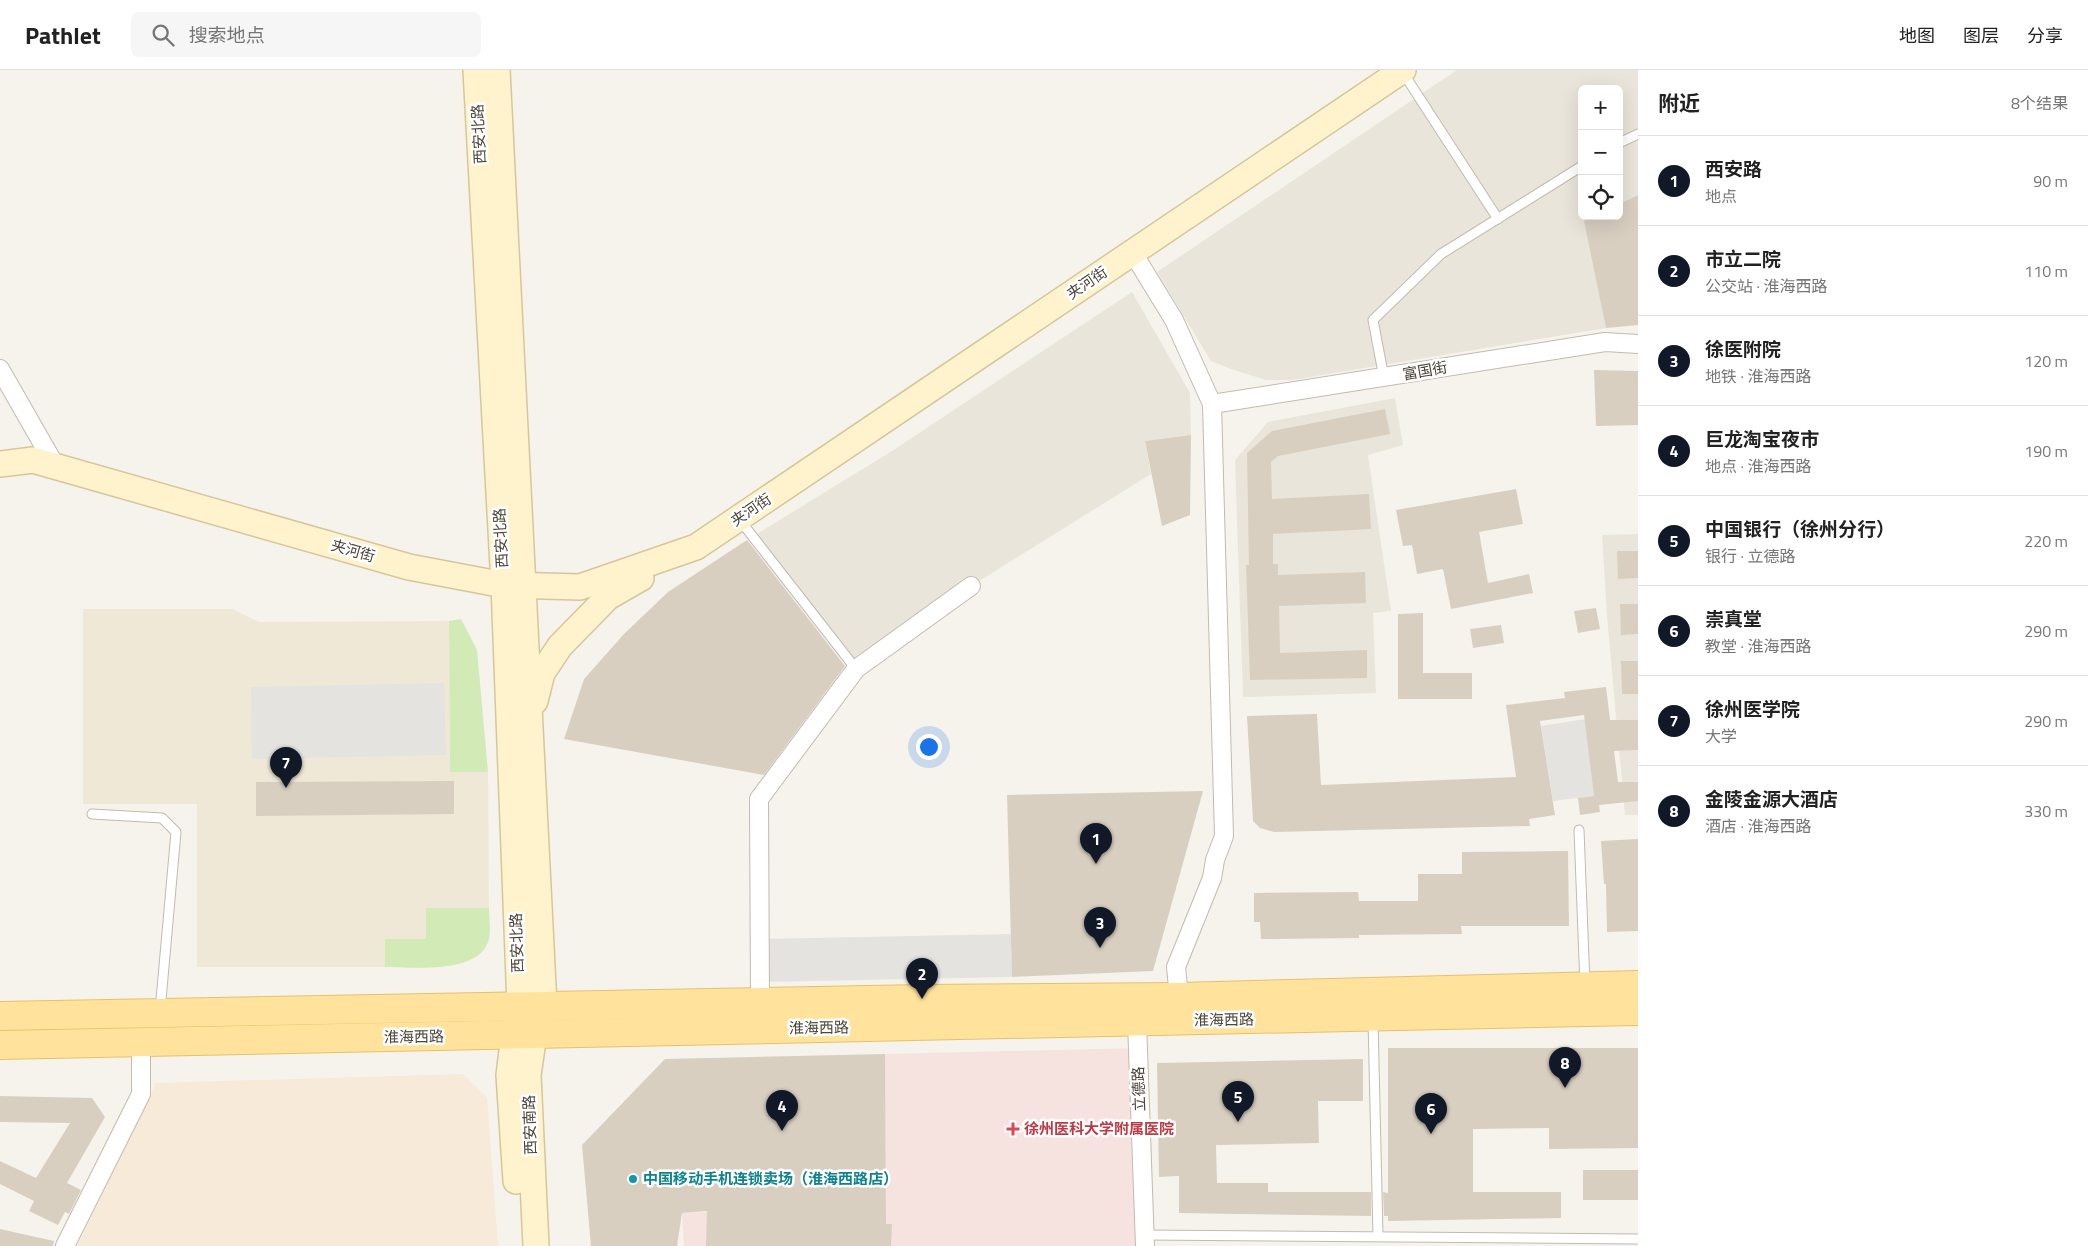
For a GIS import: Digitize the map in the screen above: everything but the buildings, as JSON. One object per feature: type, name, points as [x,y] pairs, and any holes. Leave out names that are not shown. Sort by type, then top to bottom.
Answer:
[{"type":"main road","name":"西安北路","points":[[476,70],[514,586],[530,723],[532,1006]]},
{"type":"main road","name":"西安北路","points":[[497,70],[514,586],[532,1006]]},
{"type":"main road","name":"夹河街","points":[[0,464],[33,460],[409,567],[514,586],[580,587],[696,547],[1403,71]]},
{"type":"main road","points":[[530,723],[542,673],[560,646],[608,597],[696,547]]},
{"type":"main road","name":"淮海西路","points":[[0,1016],[760,1002],[1179,997],[1638,985]]},
{"type":"main road","name":"西安南路","points":[[520,1246],[509,1075],[524,1035],[532,1006]]},
{"type":"main road","name":"淮海西路","points":[[0,1045],[1638,1011]]},
{"type":"main road","name":"西安南路","points":[[524,1035],[528,1075],[536,1246]]},
{"type":"street","points":[[1133,252],[1174,320],[1212,404],[1224,836],[1215,860],[1212,878],[1176,967],[1179,997]]},
{"type":"street","name":"富国街","points":[[1212,404],[1384,378],[1501,357],[1606,342],[1638,344]]},
{"type":"street","points":[[0,370],[56,467]]},
{"type":"street","points":[[760,1002],[759,799],[856,669],[971,586]]},
{"type":"street","name":"立德路","points":[[1137,1022],[1145,1241]]},
{"type":"street","points":[[65,1246],[141,1094],[141,1042]]},
{"type":"lane","points":[[1403,71],[1498,219]]},
{"type":"lane","points":[[1623,141],[1638,134]]},
{"type":"lane","points":[[1384,378],[1373,320],[1441,254],[1578,169]]},
{"type":"lane","points":[[738,518],[856,669]]},
{"type":"lane","points":[[92,814],[162,818],[176,832],[160,1013]]},
{"type":"lane","points":[[1579,830],[1586,986]]},
{"type":"lane","points":[[1373,1017],[1378,1236]]},
{"type":"lane","points":[[1145,1241],[1378,1236],[1638,1239]]},
{"type":"shaded area","points":[[1457,70],[1638,70],[1638,195],[1623,202],[1623,85],[1578,85],[1578,220],[1587,220],[1585,221],[1606,328],[1292,380],[1266,380],[1211,361],[1157,272]]},
{"type":"shaded area","points":[[1132,292],[1190,393],[1191,435],[1145,441],[1151,474],[971,586],[856,669],[752,537],[892,451]]},
{"type":"shaded area","points":[[1395,398],[1403,445],[1368,455],[1391,611],[1373,613],[1376,693],[1243,697],[1235,460],[1268,422]]},
{"type":"shaded area","points":[[1638,534],[1638,815],[1625,815],[1607,616],[1602,535]]},
{"type":"shaded area","points":[[83,609],[232,609],[259,622],[449,621],[450,772],[488,772],[489,908],[426,908],[426,939],[385,939],[385,967],[197,967],[197,804],[83,804]]},
{"type":"shaded area","points":[[444,683],[446,755],[252,759],[251,687]]},
{"type":"shaded area","points":[[1585,719],[1594,796],[1553,801],[1541,726]]},
{"type":"shaded area","points":[[1011,934],[1012,977],[761,982],[760,939]]},
{"type":"shaded area","name":"徐州医科大学附属医院","points":[[1138,1048],[1144,1246],[684,1246],[682,1213],[886,1203],[885,1054]]},
{"type":"shaded area","points":[[463,1074],[487,1098],[498,1246],[77,1246],[156,1083]]},
{"type":"green space","points":[[461,619],[477,650],[488,772],[450,772],[449,621]]},
{"type":"green space","points":[[426,908],[489,908],[490,935],[483,951],[473,959],[460,964],[428,968],[385,967],[385,939],[426,939]]},
{"type":"place","name":"徐州医学院","points":[[286,788]]},
{"type":"place","name":"西安路","points":[[1096,864]]},
{"type":"place","name":"徐医附院","points":[[1100,948]]},
{"type":"place","name":"市立二院","points":[[922,999]]},
{"type":"place","name":"金陵金源大酒店","points":[[1565,1088]]},
{"type":"place","name":"中国银行（徐州分行）","points":[[1238,1122]]},
{"type":"place","name":"徐州医科大学附属医院","points":[[1013,1129]]},
{"type":"place","name":"巨龙淘宝夜市","points":[[782,1131]]},
{"type":"place","name":"崇真堂","points":[[1431,1134]]},
{"type":"place","name":"中国移动手机连锁卖场（淮海西路店）","points":[[633,1179]]}]
